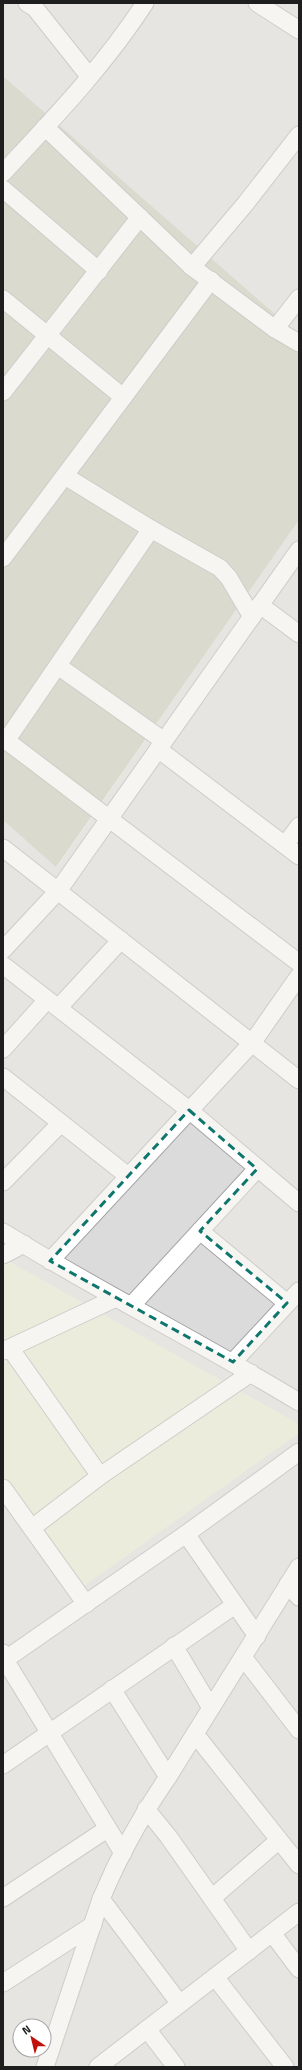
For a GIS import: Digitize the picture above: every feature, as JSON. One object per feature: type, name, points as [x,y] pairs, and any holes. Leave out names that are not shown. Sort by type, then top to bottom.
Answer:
[{"type":"street","points":[[3,173],[45,127],[123,36],[145,3]]},
{"type":"street","points":[[257,3],[299,30]]},
{"type":"street","points":[[34,5],[89,76]]},
{"type":"street","points":[[45,127],[192,267],[275,329],[299,343]]},
{"type":"street","points":[[192,267],[246,203],[299,135]]},
{"type":"street","points":[[3,189],[99,270]]},
{"type":"street","points":[[3,392],[140,217]]},
{"type":"street","points":[[3,558],[211,280]]},
{"type":"street","points":[[275,329],[299,298]]},
{"type":"street","points":[[3,299],[124,397]]},
{"type":"street","points":[[65,476],[220,568],[256,611],[299,634]]},
{"type":"street","points":[[152,529],[58,666],[5,739],[299,964]]},
{"type":"street","points":[[3,950],[58,891],[299,550]]},
{"type":"street","points":[[58,666],[161,745],[299,856]]},
{"type":"street","points":[[285,845],[299,826]]},
{"type":"street","points":[[3,848],[299,1080]]},
{"type":"street","points":[[3,1049],[121,940]]},
{"type":"street","points":[[3,965],[189,1110],[299,1203]]},
{"type":"street","points":[[50,1262],[252,1043],[299,976]]},
{"type":"street","points":[[3,1077],[60,1124],[128,1176]]},
{"type":"street","points":[[3,1182],[60,1124]]},
{"type":"street","points":[[100,1476],[7,1350],[123,1302],[200,1231],[257,1169]]},
{"type":"street","points":[[200,1231],[293,1297],[233,1362]]},
{"type":"street","points":[[3,1232],[50,1262],[233,1362],[299,1402]]},
{"type":"street","points":[[3,1255],[24,1244]]},
{"type":"street","points":[[32,1528],[100,1476],[251,1373]]},
{"type":"street","points":[[122,1853],[4,1658],[86,1604],[299,1452]]},
{"type":"street","points":[[3,1488],[86,1604]]},
{"type":"street","points":[[186,1534],[256,1636]]},
{"type":"street","points":[[45,2067],[101,1899],[122,1853],[146,1809],[168,1778],[299,1567]]},
{"type":"street","points":[[288,1584],[299,1597]]},
{"type":"street","points":[[3,1765],[235,1605]]},
{"type":"street","points":[[174,1646],[212,1708]]},
{"type":"street","points":[[243,1657],[299,1730]]},
{"type":"street","points":[[112,1689],[168,1778]]},
{"type":"street","points":[[195,1734],[299,1865]]},
{"type":"street","points":[[146,1809],[168,1836],[249,1951]]},
{"type":"street","points":[[3,1898],[107,1829]]},
{"type":"street","points":[[212,1898],[279,1840]]},
{"type":"street","points":[[101,1899],[180,2004]]},
{"type":"street","points":[[98,2067],[299,1912]]},
{"type":"street","points":[[3,1983],[93,1925]]},
{"type":"street","points":[[272,1933],[299,1970]]},
{"type":"street","points":[[215,1977],[285,2067]]},
{"type":"street","points":[[147,2029],[176,2067]]},
{"type":"highlighted area","points":[[189,1110],[257,1169],[200,1231],[287,1303],[233,1362],[50,1261]]},
{"type":"shaded area","points":[[3,3],[299,3],[299,335],[3,76]]},
{"type":"shaded area","points":[[3,76],[299,335],[299,520],[56,867],[3,820]]},
{"type":"shaded area","points":[[299,520],[299,2067],[3,2067],[3,820],[57,867]]},
{"type":"shaded area","points":[[3,1258],[299,1424],[299,1433],[70,1596],[3,1503]]}]
